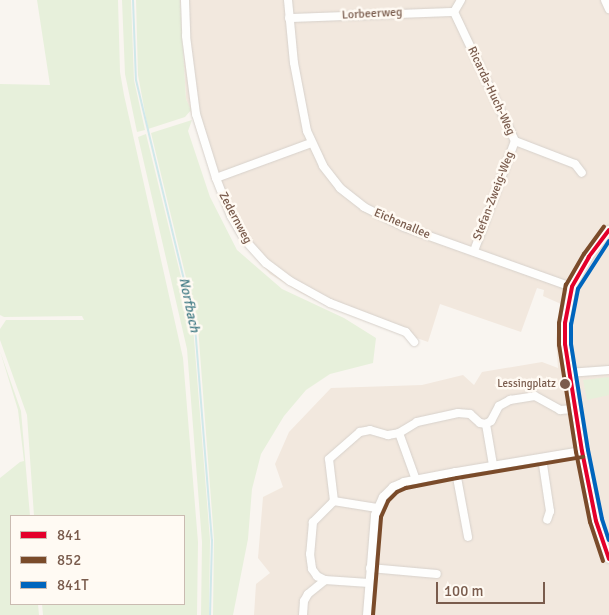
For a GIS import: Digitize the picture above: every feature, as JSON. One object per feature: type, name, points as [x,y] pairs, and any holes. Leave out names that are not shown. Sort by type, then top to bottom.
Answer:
[{"type":"street","name":"Zedernweg","points":[[185,0],[186,36],[196,114],[216,178],[237,226],[250,246],[266,263],[290,281],[316,295],[406,332],[414,342]]},
{"type":"street","name":"Eichenallee","points":[[288,0],[301,103],[311,143],[331,178],[340,188],[364,207],[404,227],[572,287]]},
{"type":"street","points":[[454,12],[460,0]]},
{"type":"street","points":[[605,0],[609,9]]},
{"type":"street","name":"Lorbeerweg","points":[[289,18],[454,12]]},
{"type":"street","name":"Ricarda-Huch-Weg","points":[[454,12],[515,141],[575,164],[582,173]]},
{"type":"street","name":"Stefan-Zweig-Weg","points":[[474,251],[515,141]]},
{"type":"street","points":[[216,178],[311,143]]},
{"type":"street","points":[[609,230],[589,257],[572,287],[565,323],[568,373],[574,409],[596,517],[609,559]]},
{"type":"street","points":[[568,373],[609,370]]},
{"type":"street","points":[[369,583],[325,580],[315,574],[311,567],[311,529],[316,517],[334,501],[335,492],[328,464],[331,456],[360,432],[370,430],[388,435],[399,433],[417,422],[458,413],[470,414],[480,423],[486,424],[491,421],[497,408],[504,403],[535,396],[560,410],[574,409]]},
{"type":"street","points":[[486,424],[493,465]]},
{"type":"street","points":[[399,433],[416,480]]},
{"type":"street","points":[[367,615],[374,523],[377,508],[383,496],[393,487],[456,472],[582,451]]},
{"type":"street","points":[[542,458],[550,511],[547,520]]},
{"type":"street","points":[[456,472],[468,536]]},
{"type":"street","points":[[334,501],[377,508]]},
{"type":"street","points":[[370,568],[437,574]]},
{"type":"street","points":[[303,615],[304,601],[308,594],[325,580]]},
{"type":"shaded area","points":[[180,0],[609,0],[609,615],[254,615],[256,584],[270,573],[258,558],[263,497],[283,487],[275,464],[289,432],[331,388],[422,385],[463,375],[474,385],[482,372],[542,362],[558,368],[556,339],[561,304],[543,296],[544,290],[537,288],[521,332],[440,304],[428,342],[335,309],[301,293],[270,274],[242,241],[214,180],[186,99]]},
{"type":"green space","points":[[37,0],[118,0],[120,72],[124,95],[183,358],[198,542],[197,615],[43,615],[42,605],[185,605],[185,515],[34,515],[27,415],[0,340],[0,329],[6,320],[84,320],[82,316],[4,317],[0,315],[0,84],[50,85]]},
{"type":"green space","points":[[122,0],[131,0],[134,80],[145,130],[137,132],[125,74]]},
{"type":"green space","points":[[136,0],[180,0],[186,99],[191,110],[185,117],[148,129],[138,75]]},
{"type":"green space","points":[[192,120],[188,131],[210,197],[237,250],[282,289],[344,318],[376,338],[373,363],[330,374],[306,390],[284,416],[261,454],[252,489],[248,539],[233,615],[213,615],[214,539],[198,327],[151,133]]},
{"type":"green space","points":[[146,134],[193,326],[210,540],[209,615],[201,615],[202,542],[187,349],[138,137]]},
{"type":"green space","points":[[0,351],[21,411],[30,515],[10,515],[10,605],[38,605],[39,615],[0,615],[0,478],[24,461],[18,410]]},
{"type":"green space","points":[[609,377],[609,395],[587,400],[583,380]]},
{"type":"waterway","name":"Norfbach","points":[[133,0],[136,80],[195,326],[212,540],[210,615]]},
{"type":"transit line","name":"852","points":[[603,561],[590,522],[576,452],[559,345],[559,323],[566,285],[584,254],[604,226]]},
{"type":"transit line","name":"841","points":[[609,230],[589,257],[572,287],[565,323],[565,344],[582,451],[596,521],[609,559]]},
{"type":"transit line","name":"841T","points":[[609,241],[578,289],[571,324],[571,344],[588,450],[602,519],[609,540]]},
{"type":"transit line","name":"852","points":[[373,615],[381,517],[388,501],[397,492],[406,488],[457,478],[583,457]]},
{"type":"place","name":"Lessingplatz","points":[[565,384]]}]
